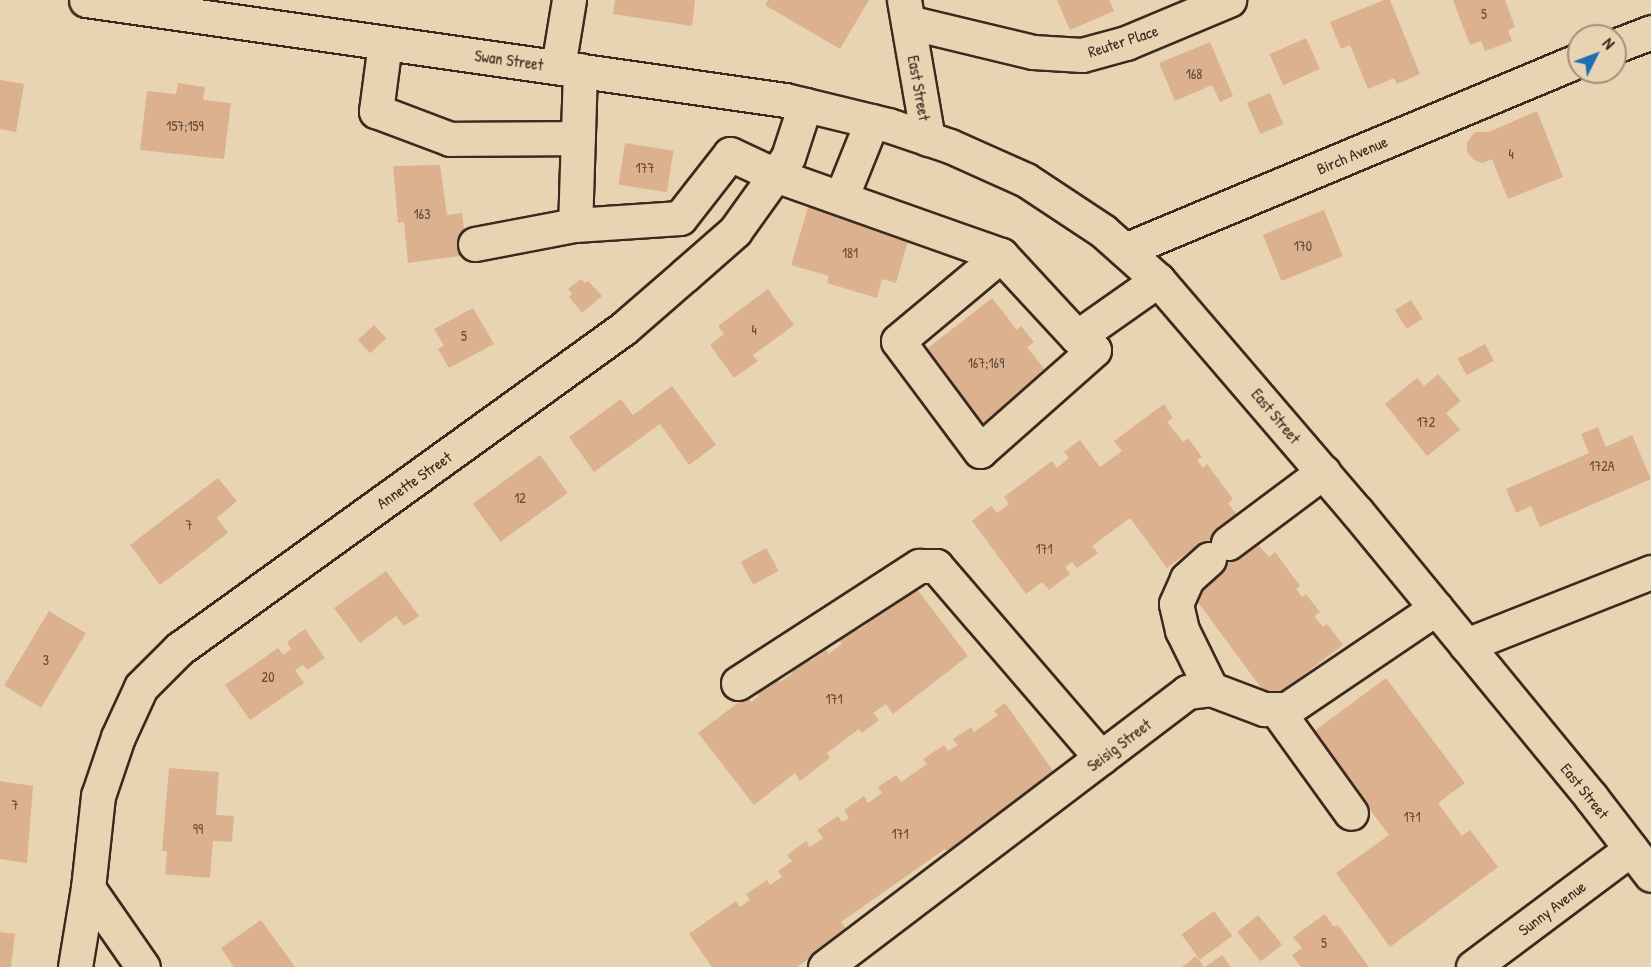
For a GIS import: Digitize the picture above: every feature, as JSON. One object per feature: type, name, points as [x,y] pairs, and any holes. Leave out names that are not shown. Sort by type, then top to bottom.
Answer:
[{"type":"street","name":"Swan Street","points":[[86,0],[569,68],[806,105],[872,121],[928,139]]},
{"type":"street","points":[[569,0],[569,68],[578,138],[575,225]]},
{"type":"street","name":"Reuter Place","points":[[906,11],[1033,52],[1082,55],[1126,43],[1229,0]]},
{"type":"street","name":"East Street","points":[[906,11],[928,139],[1026,180],[1125,250],[1158,280],[1436,608],[1651,875]]},
{"type":"street","points":[[1627,41],[1651,32]]},
{"type":"street","points":[[385,43],[376,111],[450,139],[578,138]]},
{"type":"street","name":"Birch Avenue","points":[[1125,250],[1567,65]]},
{"type":"street","name":"Annette Street","points":[[75,967],[88,888],[98,796],[118,737],[141,687],[178,649],[222,616],[624,328],[735,231],[788,157],[806,105]]},
{"type":"street","points":[[841,198],[872,121]]},
{"type":"street","points":[[475,244],[575,225],[680,218],[730,154],[775,175],[1000,255],[1077,337],[1094,350],[980,451],[898,341],[1000,255]]},
{"type":"street","points":[[1077,337],[1158,280]]},
{"type":"street","points":[[1323,472],[1218,551],[1187,579],[1176,604],[1182,630],[1211,689],[1264,709],[1287,709],[1436,608]]},
{"type":"street","points":[[738,684],[920,566],[936,566],[1101,758]]},
{"type":"street","points":[[1466,645],[1651,572]]},
{"type":"street","name":"Seisig Street","points":[[825,967],[1187,692],[1211,689]]},
{"type":"street","points":[[1276,709],[1351,813]]},
{"type":"street","name":"Sunny Avenue","points":[[1473,967],[1631,849]]},
{"type":"street","points":[[88,888],[143,967]]},
{"type":"building","points":[[615,0],[695,0],[692,26],[613,14]]},
{"type":"building","points":[[768,0],[869,0],[840,49],[765,5]]},
{"type":"building","points":[[1057,0],[1109,0],[1114,11],[1070,30]]},
{"type":"building","points":[[1384,0],[1390,0],[1420,74],[1397,84],[1394,78],[1368,89],[1350,45],[1341,49],[1330,22]]},
{"type":"building","points":[[1453,0],[1505,0],[1515,27],[1508,30],[1512,41],[1485,51],[1481,41],[1470,45]]},
{"type":"building","points":[[1306,38],[1320,69],[1283,85],[1269,54]]},
{"type":"building","points":[[1210,42],[1233,96],[1220,102],[1212,85],[1175,101],[1159,63]]},
{"type":"building","points":[[0,80],[24,84],[16,132],[0,129]]},
{"type":"building","points":[[178,83],[205,87],[203,100],[231,103],[224,159],[140,150],[147,91],[176,94]]},
{"type":"building","points":[[1270,93],[1283,124],[1260,134],[1247,103]]},
{"type":"building","points":[[1537,111],[1563,177],[1508,199],[1492,159],[1482,163],[1474,160],[1467,152],[1467,142],[1475,132],[1489,132]]},
{"type":"building","points":[[625,143],[673,151],[667,192],[618,184]]},
{"type":"building","points":[[440,165],[447,215],[462,213],[467,255],[408,263],[404,222],[398,223],[393,166]]},
{"type":"building","points":[[809,204],[888,227],[886,234],[908,241],[896,283],[882,279],[877,298],[827,283],[829,276],[791,265]]},
{"type":"building","points":[[1324,210],[1343,256],[1282,281],[1263,235]]},
{"type":"building","points":[[581,279],[585,283],[588,281],[602,296],[582,313],[569,297],[572,294],[568,289]]},
{"type":"building","points":[[768,289],[794,325],[753,355],[758,361],[734,378],[710,345],[724,334],[718,326]]},
{"type":"building","points":[[992,298],[1017,330],[1021,326],[1034,342],[1027,347],[1049,375],[981,428],[923,352]]},
{"type":"building","points":[[1411,300],[1423,319],[1407,329],[1395,310]]},
{"type":"building","points":[[473,308],[494,344],[449,368],[438,349],[444,346],[434,329]]},
{"type":"building","points":[[374,325],[386,338],[370,353],[358,340]]},
{"type":"building","points":[[1485,344],[1494,361],[1467,375],[1458,359]]},
{"type":"building","points":[[1438,374],[1461,401],[1446,413],[1460,430],[1427,456],[1385,404],[1417,378],[1424,386]]},
{"type":"building","points":[[672,386],[716,445],[689,465],[660,424],[594,472],[569,437],[621,399],[633,415]]},
{"type":"building","points":[[1164,404],[1173,418],[1167,422],[1183,442],[1188,438],[1202,457],[1197,460],[1203,468],[1207,464],[1233,499],[1228,503],[1237,515],[1218,530],[1238,557],[1257,543],[1269,557],[1275,552],[1300,586],[1296,589],[1302,597],[1306,594],[1320,612],[1314,616],[1323,627],[1327,624],[1343,645],[1270,700],[1192,594],[1219,573],[1198,545],[1167,568],[1130,518],[1092,546],[1098,553],[1077,568],[1072,562],[1065,567],[1070,574],[1049,590],[1042,582],[1026,594],[972,521],[991,506],[997,513],[1009,504],[1004,497],[1052,461],[1057,468],[1069,458],[1064,452],[1080,440],[1100,467],[1122,451],[1114,441]]},
{"type":"building","points":[[1598,427],[1606,447],[1632,435],[1651,479],[1540,527],[1531,506],[1516,513],[1506,489],[1589,453],[1581,434]]},
{"type":"building","points":[[540,455],[568,493],[500,542],[473,504]]},
{"type":"building","points":[[218,478],[237,501],[217,518],[228,533],[160,585],[130,545]]},
{"type":"building","points":[[766,548],[779,571],[753,585],[741,562]]},
{"type":"building","points":[[386,571],[419,616],[404,626],[396,616],[360,643],[334,608]]},
{"type":"building","points":[[916,588],[968,656],[893,714],[886,704],[873,713],[879,720],[862,733],[859,729],[827,753],[830,758],[800,781],[795,773],[754,805],[698,733],[747,696],[751,702],[759,696],[756,691],[776,676],[780,682],[793,673],[789,668],[807,655],[811,661],[826,650],[829,654],[842,644],[836,636],[853,622],[859,630],[868,623],[864,618],[898,592],[903,598]]},
{"type":"building","points":[[49,611],[86,633],[41,708],[4,686]]},
{"type":"building","points":[[305,629],[325,658],[307,670],[303,665],[295,670],[304,683],[250,720],[225,685],[278,648],[283,655],[291,649],[287,642]]},
{"type":"building","points":[[1386,678],[1465,783],[1438,803],[1462,836],[1470,830],[1498,867],[1390,947],[1336,873],[1389,835],[1313,732]]},
{"type":"building","points":[[1005,703],[1058,778],[950,855],[945,849],[841,922],[848,931],[797,967],[712,967],[689,934],[736,901],[740,907],[750,900],[746,894],[767,880],[770,885],[782,877],[778,871],[792,861],[787,855],[806,841],[810,847],[823,838],[817,830],[838,816],[842,822],[849,818],[844,810],[864,796],[868,803],[882,793],[878,787],[896,775],[901,782],[927,764],[923,759],[944,745],[948,751],[958,745],[953,739],[971,727],[974,732],[998,715],[994,711]]},
{"type":"building","points":[[169,768],[219,772],[216,815],[234,816],[232,842],[213,841],[210,878],[165,874],[167,851],[162,851]]},
{"type":"building","points":[[0,781],[33,786],[27,863],[0,859]]},
{"type":"building","points":[[1214,911],[1232,936],[1200,960],[1182,935]]},
{"type":"building","points":[[1325,914],[1334,927],[1338,925],[1369,967],[1301,967],[1292,955],[1302,948],[1293,937]]},
{"type":"building","points":[[1258,915],[1282,945],[1261,962],[1237,932]]},
{"type":"building","points":[[261,920],[295,967],[234,967],[221,948]]},
{"type":"building","points":[[0,932],[15,934],[11,967],[0,967]]},
{"type":"building","points":[[1222,955],[1231,967],[1205,967]]},
{"type":"building","points":[[1196,956],[1204,967],[1182,967]]}]
